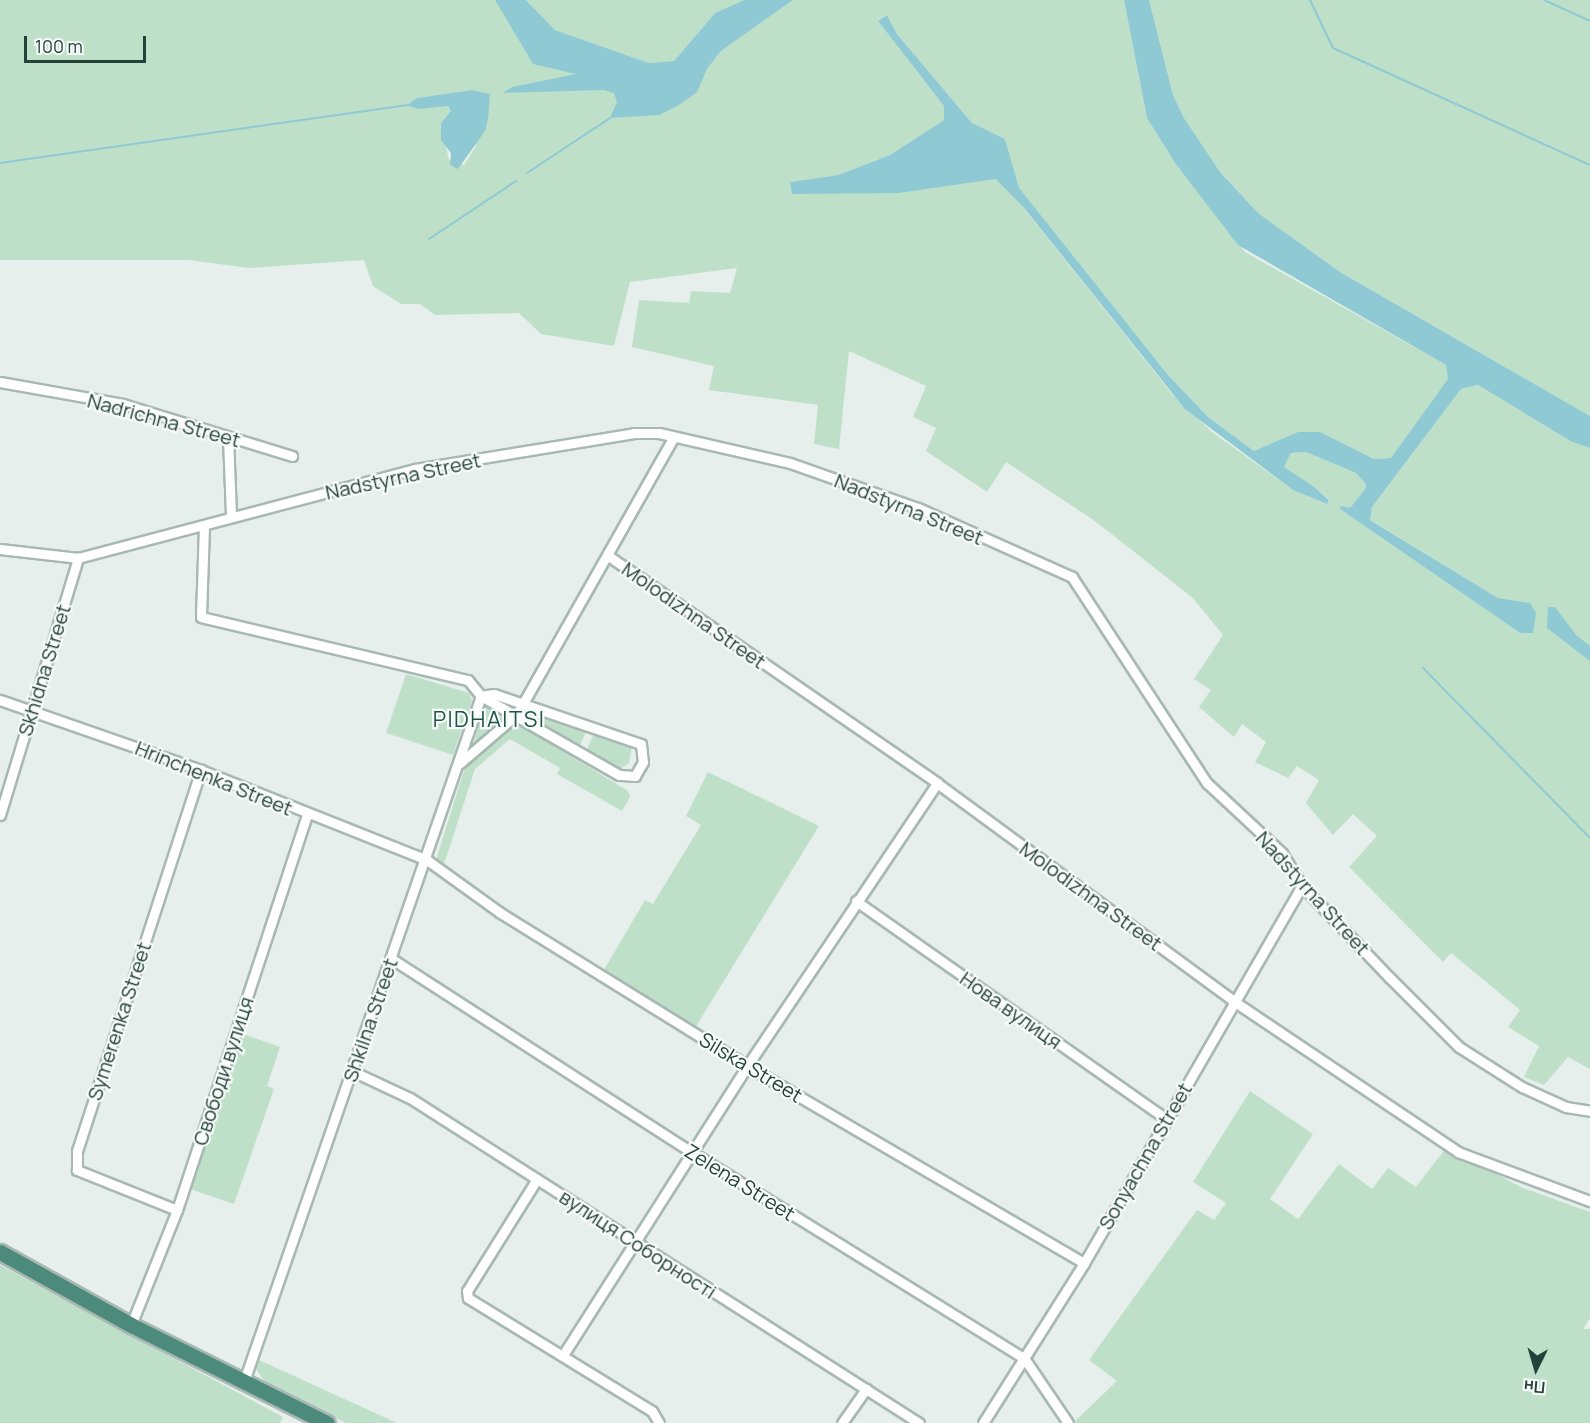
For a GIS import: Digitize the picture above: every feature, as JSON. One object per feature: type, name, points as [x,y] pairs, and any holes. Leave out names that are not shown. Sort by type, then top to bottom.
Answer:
[{"type":"highway","points":[[0,1252],[131,1325],[327,1423]]},
{"type":"street","name":"Nadrichna Street","points":[[0,382],[123,404],[292,456]]},
{"type":"street","name":"Nadstyrna Street","points":[[0,549],[78,558],[415,469],[634,433],[674,437],[790,463],[918,508],[1072,577],[1207,783],[1282,853],[1302,886],[1459,1047],[1522,1087],[1566,1107],[1590,1111]]},
{"type":"street","points":[[228,437],[231,516]]},
{"type":"street","points":[[458,764],[517,714],[610,557],[674,437]]},
{"type":"street","points":[[204,526],[201,617],[468,680],[481,696],[517,714],[619,775],[635,776],[643,762],[641,744],[494,694],[481,696]]},
{"type":"street","name":"Molodizhna Street","points":[[610,557],[937,783],[1235,1002],[1458,1152],[1590,1201]]},
{"type":"street","name":"Skhidna Street","points":[[0,815],[78,558]]},
{"type":"street","name":"Shkilna Street","points":[[243,1382],[427,860],[481,696]]},
{"type":"street","name":"Hrinchenka Street","points":[[0,700],[32,709],[201,770],[307,815],[427,860]]},
{"type":"street","name":"Symerenka Street","points":[[177,1210],[77,1170],[77,1151],[201,770]]},
{"type":"street","points":[[563,1355],[747,1066],[937,783]]},
{"type":"street","name":"Свободи вулиця","points":[[131,1325],[177,1210],[307,815]]},
{"type":"street","name":"Silska Street","points":[[427,860],[499,912],[747,1066],[1084,1263]]},
{"type":"street","name":"Sonyachna Street","points":[[983,1423],[1084,1263],[1165,1118],[1302,886]]},
{"type":"street","name":"Нова вулиця","points":[[856,901],[1165,1118]]},
{"type":"street","name":"Zelena Street","points":[[392,959],[693,1153],[1024,1358],[1068,1423]]},
{"type":"street","name":"вулиця Соборності","points":[[352,1071],[410,1098],[920,1423]]},
{"type":"street","points":[[537,1179],[467,1291],[468,1298],[652,1411],[659,1423]]},
{"type":"street","points":[[842,1423],[866,1389]]},
{"type":"green space","points":[[0,0],[495,0],[533,63],[707,69],[721,51],[793,0],[1124,0],[1147,118],[1175,163],[1245,252],[1446,365],[1449,379],[1391,458],[1374,459],[1320,432],[1298,432],[1254,451],[1208,417],[1168,375],[1018,188],[1005,139],[972,123],[897,34],[887,15],[878,21],[944,106],[944,120],[890,155],[838,175],[790,182],[792,193],[899,193],[996,179],[1005,185],[1172,394],[1212,432],[1293,490],[1327,504],[1329,499],[1284,467],[1291,453],[1306,452],[1356,473],[1366,484],[1365,489],[1350,508],[1340,509],[1520,633],[1530,603],[1498,598],[1369,519],[1372,507],[1461,389],[1478,385],[1572,442],[1590,448],[1590,1069],[1568,1057],[1544,1085],[1524,1077],[1539,1046],[1508,1027],[1520,1010],[1451,953],[1443,962],[1349,867],[1377,836],[1353,814],[1333,835],[1306,803],[1319,780],[1297,766],[1288,778],[1255,762],[1266,742],[1242,724],[1234,737],[1199,707],[1211,690],[1194,679],[1223,635],[1193,598],[1095,521],[1006,462],[987,492],[926,451],[936,428],[913,417],[926,386],[849,351],[839,449],[814,444],[818,405],[709,390],[714,366],[632,347],[639,300],[689,303],[691,291],[730,293],[737,268],[630,282],[614,346],[541,334],[519,313],[435,315],[420,304],[401,304],[373,286],[364,260],[249,268],[189,260],[0,260]],"holes":[[[472,90],[476,146],[464,165],[449,160],[441,123],[451,111],[448,106],[417,98]]]},
{"type":"green space","points":[[526,0],[744,0],[715,13],[674,61],[649,63],[555,30]]},
{"type":"green space","points":[[1149,0],[1590,0],[1590,416],[1340,272],[1258,213],[1220,172],[1184,118],[1173,95]]},
{"type":"green space","points":[[406,674],[469,693],[472,700],[453,755],[386,733]]},
{"type":"green space","points":[[491,705],[505,712],[506,718],[474,744],[482,710]]},
{"type":"green space","points":[[529,708],[587,730],[580,745],[526,714]]},
{"type":"green space","points":[[521,726],[628,791],[630,797],[622,811],[557,774],[560,768],[510,739],[475,769],[444,864],[436,860],[465,767],[511,728]]},
{"type":"green space","points":[[595,732],[632,746],[629,763],[620,769],[587,749]]},
{"type":"green space","points":[[708,772],[819,826],[695,1028],[604,970],[645,900],[653,904],[701,825],[686,816]]},
{"type":"green space","points":[[241,1033],[280,1047],[267,1086],[274,1089],[234,1204],[190,1189]]},
{"type":"green space","points":[[1250,1091],[1313,1134],[1270,1199],[1298,1219],[1339,1164],[1372,1189],[1388,1168],[1416,1187],[1446,1148],[1523,1188],[1590,1212],[1590,1318],[1583,1329],[1590,1329],[1590,1423],[1073,1423],[1117,1381],[1089,1360],[1197,1210],[1214,1220],[1226,1203],[1193,1182]]},
{"type":"green space","points":[[0,1265],[283,1417],[280,1423],[0,1423]]},
{"type":"green space","points":[[259,1360],[397,1423],[346,1423],[266,1383],[256,1369]]},
{"type":"water","points":[[495,0],[526,0],[555,30],[649,63],[674,61],[715,13],[744,0],[793,0],[721,51],[707,69],[697,92],[679,105],[659,115],[610,118],[617,102],[614,93],[604,90],[503,93],[512,87],[576,74],[533,64]]},
{"type":"water","points":[[1124,0],[1149,0],[1173,95],[1184,118],[1220,172],[1258,213],[1340,272],[1590,416],[1590,448],[1572,442],[1478,385],[1461,389],[1372,507],[1370,520],[1498,598],[1530,603],[1536,613],[1533,633],[1520,633],[1340,509],[1341,506],[1350,508],[1365,489],[1366,484],[1356,473],[1306,452],[1291,453],[1284,467],[1313,486],[1329,500],[1327,504],[1293,490],[1185,409],[1024,208],[996,179],[899,193],[792,194],[790,182],[838,175],[890,155],[944,120],[944,106],[878,21],[887,15],[897,34],[972,123],[1005,139],[1019,188],[1168,375],[1208,417],[1254,451],[1298,432],[1320,432],[1374,459],[1391,458],[1448,379],[1446,365],[1238,245],[1175,163],[1147,118]]},
{"type":"water","points":[[472,90],[490,94],[488,119],[485,131],[458,169],[450,165],[451,153],[441,140],[441,123],[451,111],[448,106],[418,109],[408,105],[417,98]]},
{"type":"water","points":[[1548,607],[1555,607],[1576,635],[1590,646],[1590,661],[1547,628]]},
{"type":"waterway","points":[[1310,0],[1333,48],[1590,165]]},
{"type":"waterway","points":[[1544,0],[1590,21]]},
{"type":"waterway","points":[[0,163],[410,105]]},
{"type":"waterway","points":[[527,173],[610,118]]},
{"type":"waterway","points":[[429,239],[516,181]]},
{"type":"waterway","points":[[1423,668],[1590,838]]},
{"type":"district","name":"PIDHAITSI","points":[[489,720]]}]
